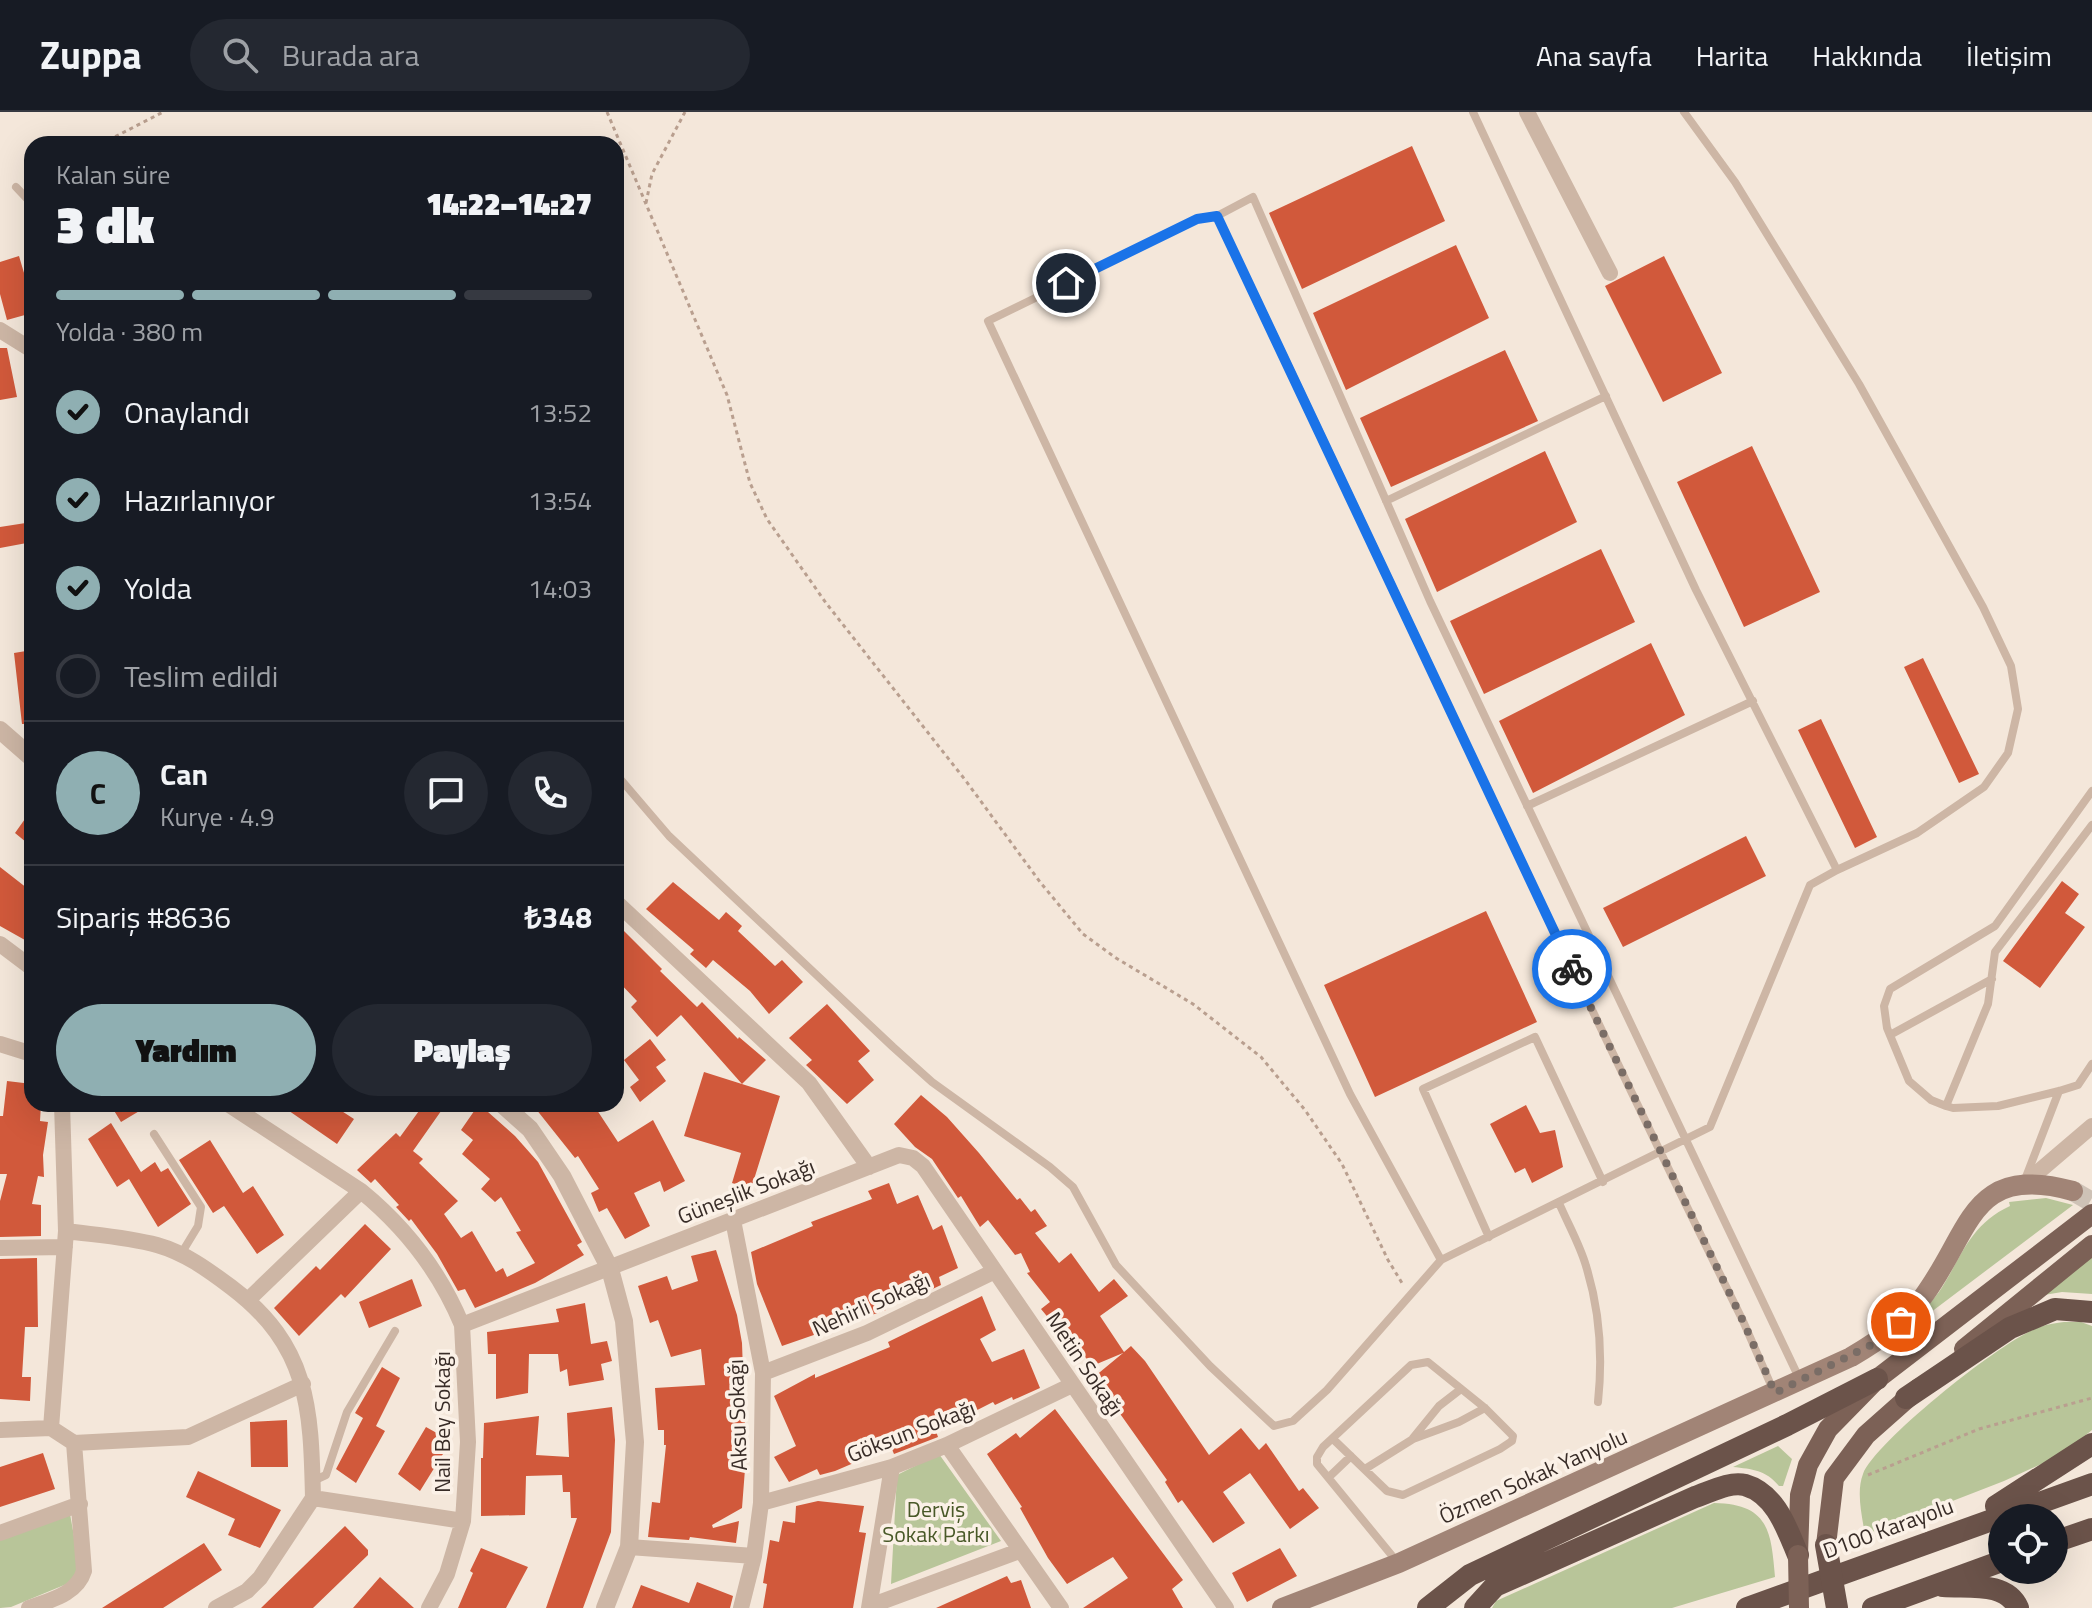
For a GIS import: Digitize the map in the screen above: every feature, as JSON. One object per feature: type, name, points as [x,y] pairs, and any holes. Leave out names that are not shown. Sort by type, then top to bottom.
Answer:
[{"type":"highway","points":[[1906,1398],[2010,1328],[2055,1309],[2092,1312]]},
{"type":"highway","points":[[1428,1608],[1470,1575],[1877,1379]]},
{"type":"highway","points":[[1951,1533],[2022,1492],[2092,1444]]},
{"type":"highway","name":"D100 Karayolu","points":[[1747,1608],[2092,1484]]},
{"type":"highway","points":[[1475,1608],[1495,1586],[1724,1487],[1744,1485],[1763,1496],[1781,1514],[1798,1555]]},
{"type":"highway","points":[[2068,1537],[2092,1529]]},
{"type":"highway","points":[[1826,1545],[1837,1608]]},
{"type":"highway","points":[[1873,1608],[1988,1566]]},
{"type":"highway","points":[[1934,1586],[1999,1589],[2014,1598],[2018,1608]]},
{"type":"main road","points":[[2024,1184],[2055,1186],[2073,1191]]},
{"type":"main road","name":"Özmen Sokak Yanyolu","points":[[1282,1608],[1399,1563],[1851,1357],[1886,1335],[1926,1293],[1962,1227],[1988,1198],[2007,1186],[2024,1184]]},
{"type":"main road","points":[[1799,1608],[1800,1495],[1808,1465],[1828,1429],[1877,1379],[2090,1213]]},
{"type":"main road","points":[[1829,1608],[1826,1545],[1834,1478],[1866,1435],[1906,1398],[2092,1245]]},
{"type":"street","points":[[1527,112],[1610,273]]},
{"type":"street","points":[[0,330],[24,345]]},
{"type":"street","points":[[0,730],[24,751]]},
{"type":"street","points":[[624,912],[809,1083],[869,1167]]},
{"type":"street","points":[[0,944],[24,962]]},
{"type":"street","points":[[0,1044],[24,1052]]},
{"type":"street","points":[[51,1428],[66,1239],[62,1112]]},
{"type":"street","name":"Nail Bey Sokağı","points":[[240,1112],[361,1191],[405,1233],[451,1298],[462,1325],[468,1442],[463,1521],[447,1574],[429,1608]]},
{"type":"street","points":[[511,1112],[530,1129],[562,1176],[610,1269],[624,1321],[635,1442],[629,1547],[605,1608]]},
{"type":"street","points":[[2024,1184],[2092,1126]]},
{"type":"street","name":"Güneşlik Sokağı","points":[[610,1269],[899,1155]]},
{"type":"street","name":"Metin Sokağı","points":[[899,1155],[913,1158],[923,1166],[1226,1608]]},
{"type":"street","points":[[248,1300],[361,1191]]},
{"type":"street","name":"Aksu Sokağı","points":[[733,1220],[763,1373],[761,1503],[754,1556],[741,1608]]},
{"type":"street","points":[[0,1248],[66,1239],[156,1245],[196,1261],[248,1300],[274,1327],[303,1384],[311,1425],[313,1490],[260,1578],[247,1591],[216,1608]]},
{"type":"street","name":"Nail Bey Sokağı","points":[[462,1325],[610,1269]]},
{"type":"street","name":"Nehirli Sokağı","points":[[763,1373],[867,1333],[995,1271]]},
{"type":"street","points":[[0,1430],[51,1428],[74,1443],[188,1437],[303,1384]]},
{"type":"street","name":"Göksun Sokağı","points":[[761,1503],[892,1467],[947,1445],[1072,1385]]},
{"type":"street","points":[[29,1608],[69,1592],[80,1582],[84,1571],[74,1443]]},
{"type":"street","points":[[947,1445],[1061,1608]]},
{"type":"street","points":[[892,1467],[870,1607],[1019,1551]]},
{"type":"street","points":[[313,1490],[463,1521]]},
{"type":"street","points":[[0,1533],[80,1504]]},
{"type":"street","points":[[629,1547],[754,1556]]},
{"type":"lane","points":[[1473,112],[1696,590],[1837,870]]},
{"type":"lane","points":[[624,783],[669,836],[922,1073],[1073,1187],[1116,1265],[1210,1366],[1274,1426],[1293,1421],[1327,1390],[1441,1260],[1710,1127],[1810,885],[1917,833],[1984,787],[2008,753],[2018,709],[2011,666],[1963,569],[1859,384],[1735,182],[1684,112]]},
{"type":"lane","points":[[16,187],[24,196]]},
{"type":"lane","points":[[1441,1260],[1350,1094],[988,321],[1197,219],[1217,216],[1253,197],[1386,501],[1800,1381]]},
{"type":"lane","points":[[1217,216],[1503,825],[1775,1393]]},
{"type":"lane","points":[[1386,501],[1606,396]]},
{"type":"lane","points":[[1527,806],[1753,701]]},
{"type":"lane","points":[[2092,791],[1995,926],[1890,989],[1884,1006],[1890,1035],[1909,1081],[1931,1100],[1953,1108],[1998,1106],[2078,1085],[2092,1064]]},
{"type":"lane","points":[[1995,952],[2092,825]]},
{"type":"lane","points":[[1946,1106],[1988,1004],[1995,926]]},
{"type":"lane","points":[[1890,1035],[1992,979]]},
{"type":"lane","points":[[1489,1237],[1423,1089],[1535,1037],[1603,1182]]},
{"type":"lane","points":[[2024,1184],[2059,1091]]},
{"type":"lane","points":[[154,1134],[201,1207],[198,1226],[181,1255]]},
{"type":"lane","points":[[1559,1203],[1586,1265],[1600,1331],[1598,1402]]},
{"type":"lane","points":[[313,1490],[326,1475],[347,1412],[395,1331]]},
{"type":"lane","points":[[1333,1439],[1387,1491],[1403,1495],[1500,1449],[1512,1441],[1513,1436],[1485,1408],[1428,1362],[1420,1361],[1411,1365],[1333,1439],[1317,1457],[1317,1464],[1399,1563]]},
{"type":"lane","points":[[1413,1439],[1439,1406],[1461,1389]]},
{"type":"lane","points":[[1365,1469],[1413,1439],[1459,1422],[1485,1408]]},
{"type":"lane","points":[[1329,1477],[1351,1456]]},
{"type":"path","points":[[116,136],[163,112]]},
{"type":"path","points":[[607,112],[617,136]]},
{"type":"path","points":[[646,203],[652,174],[685,112]]},
{"type":"path","points":[[624,152],[727,395],[750,483],[767,519],[826,603],[1083,934],[1116,958],[1193,1004],[1261,1057],[1305,1110],[1342,1164],[1388,1260],[1410,1297]]},
{"type":"path","points":[[1868,1475],[1979,1429],[2092,1398]]},
{"type":"green space","points":[[2046,1198],[2073,1205],[1906,1331],[1939,1292],[1968,1243],[1985,1223],[2010,1206],[2009,1202]]},
{"type":"green space","points":[[2092,1254],[2092,1294],[2062,1292],[2038,1296]]},
{"type":"green space","points":[[2081,1322],[2092,1326],[2092,1430],[2061,1455],[2004,1481],[1865,1535],[1860,1504],[1861,1481],[1873,1459],[1891,1439],[1943,1392],[1999,1350],[2040,1327]]},
{"type":"green space","points":[[1778,1446],[1792,1459],[1783,1486],[1758,1471],[1733,1467]]},
{"type":"green space","name":"Derviş Sokak Parkı","points":[[939,1454],[1001,1541],[891,1584],[897,1475]]},
{"type":"green space","points":[[1714,1503],[1746,1509],[1764,1523],[1772,1546],[1775,1577],[1672,1608],[1492,1608],[1496,1601]]},
{"type":"green space","points":[[70,1514],[79,1564],[74,1581],[11,1607],[0,1608],[0,1538]]},
{"type":"building","points":[[1412,146],[1445,221],[1302,289],[1269,213]]},
{"type":"building","points":[[1456,245],[1489,318],[1346,390],[1313,313]]},
{"type":"building","points":[[19,256],[24,273],[24,315],[7,320],[0,294],[0,262]]},
{"type":"building","points":[[1664,256],[1722,373],[1663,402],[1605,286]]},
{"type":"building","points":[[0,348],[7,348],[17,397],[0,400]]},
{"type":"building","points":[[1505,350],[1538,421],[1391,487],[1360,418]]},
{"type":"building","points":[[1752,446],[1820,592],[1744,627],[1677,482]]},
{"type":"building","points":[[1545,451],[1577,522],[1437,592],[1405,519]]},
{"type":"building","points":[[24,523],[24,544],[0,548],[0,527]]},
{"type":"building","points":[[1601,549],[1635,622],[1484,694],[1450,621]]},
{"type":"building","points":[[1651,643],[1685,715],[1533,793],[1499,721]]},
{"type":"building","points":[[24,651],[24,724],[22,724],[14,653]]},
{"type":"building","points":[[1923,658],[1979,774],[1959,783],[1904,667]]},
{"type":"building","points":[[1821,719],[1877,837],[1855,848],[1798,730]]},
{"type":"building","points":[[24,820],[24,840],[15,833]]},
{"type":"building","points":[[1746,836],[1766,876],[1623,947],[1603,908]]},
{"type":"building","points":[[0,867],[24,886],[24,940],[0,926]]},
{"type":"building","points":[[2062,881],[2079,894],[2065,913],[2085,927],[2040,988],[2003,961]]},
{"type":"building","points":[[673,882],[719,920],[726,912],[742,926],[738,931],[775,966],[782,960],[803,982],[769,1014],[750,991],[713,960],[706,968],[690,954],[694,950],[646,909]]},
{"type":"building","points":[[1486,911],[1537,1022],[1375,1097],[1324,985]]},
{"type":"building","points":[[624,931],[697,1007],[702,1002],[738,1039],[766,1060],[742,1084],[681,1015],[657,1037],[631,1007],[637,1001],[624,987]]},
{"type":"building","points":[[827,1004],[870,1051],[858,1061],[874,1080],[847,1104],[806,1065],[812,1060],[789,1038]]},
{"type":"building","points":[[650,1039],[666,1060],[656,1067],[666,1081],[640,1102],[630,1087],[639,1080],[624,1060]]},
{"type":"building","points":[[704,1072],[780,1096],[751,1189],[732,1183],[741,1153],[684,1136]]},
{"type":"building","points":[[7,1081],[24,1083],[24,1112],[41,1112],[40,1121],[48,1122],[43,1155],[44,1177],[38,1176],[32,1204],[41,1205],[41,1236],[0,1237],[0,1201],[7,1174],[0,1174],[0,1116],[3,1116]]},
{"type":"building","points":[[921,1095],[947,1117],[1017,1200],[1020,1198],[1031,1212],[1035,1209],[1047,1226],[1035,1233],[1059,1263],[1071,1253],[1099,1292],[1114,1279],[1128,1296],[1100,1316],[1124,1352],[1131,1346],[1145,1361],[1209,1455],[1241,1428],[1259,1450],[1266,1443],[1299,1491],[1303,1488],[1319,1508],[1290,1529],[1250,1473],[1223,1492],[1245,1523],[1213,1543],[1182,1500],[1178,1503],[1165,1482],[1167,1480],[1094,1377],[1123,1353],[1092,1366],[1059,1322],[1055,1326],[1041,1309],[1050,1302],[1027,1273],[1030,1272],[1021,1253],[1015,1255],[988,1220],[980,1227],[932,1159],[915,1147],[894,1124]]},
{"type":"building","points":[[1526,1105],[1540,1133],[1555,1130],[1563,1167],[1532,1183],[1525,1168],[1515,1173],[1490,1124]]},
{"type":"building","points":[[115,1112],[138,1112],[121,1122]]},
{"type":"building","points":[[291,1112],[343,1112],[354,1119],[337,1144]]},
{"type":"building","points":[[418,1112],[440,1112],[413,1151],[423,1159],[419,1163],[458,1201],[444,1214],[461,1238],[472,1231],[496,1272],[503,1268],[507,1277],[535,1263],[516,1232],[521,1231],[501,1197],[495,1202],[481,1189],[490,1179],[462,1154],[473,1140],[461,1130],[473,1112],[488,1112],[538,1162],[582,1242],[577,1245],[584,1255],[535,1283],[475,1308],[465,1289],[458,1291],[437,1254],[411,1219],[409,1221],[396,1207],[399,1205],[375,1179],[371,1183],[357,1170],[396,1133],[400,1137]]},
{"type":"building","points":[[538,1112],[598,1112],[618,1142],[653,1120],[685,1181],[664,1192],[660,1181],[634,1193],[650,1226],[625,1239],[607,1208],[599,1212],[591,1193],[599,1189],[578,1156],[575,1158]]},
{"type":"building","points":[[111,1123],[141,1172],[155,1162],[161,1172],[168,1168],[191,1204],[158,1227],[129,1179],[117,1187],[88,1139]]},
{"type":"building","points":[[210,1140],[243,1193],[253,1186],[284,1235],[257,1254],[224,1206],[213,1213],[179,1160]]},
{"type":"building","points":[[889,1183],[897,1204],[918,1195],[933,1230],[942,1225],[958,1268],[939,1277],[941,1285],[924,1293],[922,1289],[885,1305],[886,1310],[782,1346],[757,1284],[751,1252],[813,1226],[811,1222],[872,1199],[868,1191]]},
{"type":"building","points":[[365,1224],[391,1249],[345,1298],[341,1294],[299,1336],[274,1308],[316,1266],[320,1270]]},
{"type":"building","points":[[716,1250],[737,1315],[742,1343],[746,1456],[742,1508],[712,1525],[713,1528],[739,1521],[736,1543],[690,1537],[689,1540],[648,1537],[652,1502],[660,1503],[666,1445],[664,1430],[658,1430],[655,1388],[705,1385],[701,1349],[671,1357],[658,1320],[650,1323],[638,1286],[667,1276],[672,1290],[698,1281],[691,1256]]},
{"type":"building","points":[[37,1258],[38,1327],[25,1327],[22,1377],[31,1377],[30,1401],[0,1399],[0,1259]]},
{"type":"building","points":[[412,1279],[422,1306],[369,1328],[359,1302]]},
{"type":"building","points":[[982,1296],[996,1330],[980,1339],[992,1362],[1024,1349],[1040,1388],[1013,1400],[1012,1397],[995,1405],[993,1402],[936,1431],[938,1437],[894,1454],[891,1447],[835,1471],[820,1475],[817,1469],[789,1482],[774,1457],[796,1446],[774,1396],[815,1374],[815,1378],[890,1347],[888,1342]]},
{"type":"building","points":[[585,1303],[591,1344],[607,1341],[612,1361],[601,1364],[604,1380],[569,1386],[567,1369],[560,1372],[558,1354],[529,1354],[528,1393],[496,1399],[496,1354],[488,1354],[487,1332],[559,1322],[556,1309]]},
{"type":"building","points":[[382,1367],[400,1378],[376,1426],[385,1431],[356,1483],[336,1469],[363,1418],[355,1413]]},
{"type":"building","points":[[612,1407],[615,1440],[611,1532],[583,1608],[546,1608],[577,1518],[571,1518],[570,1492],[563,1492],[562,1475],[526,1476],[525,1515],[481,1516],[484,1423],[539,1416],[536,1455],[569,1457],[567,1413]]},
{"type":"building","points":[[1055,1409],[1183,1580],[1172,1589],[1183,1608],[1083,1608],[1128,1578],[1113,1557],[1067,1584],[1048,1558],[1022,1507],[987,1454],[1016,1433],[1020,1438]]},
{"type":"building","points":[[287,1420],[288,1467],[251,1467],[250,1422]]},
{"type":"building","points":[[426,1427],[451,1441],[420,1491],[398,1474]]},
{"type":"building","points":[[43,1453],[55,1489],[0,1507],[0,1467]]},
{"type":"building","points":[[198,1471],[281,1510],[260,1548],[228,1535],[235,1519],[186,1497]]},
{"type":"building","points":[[818,1501],[864,1506],[859,1532],[866,1533],[853,1608],[763,1608],[767,1584],[763,1583],[770,1540],[779,1542],[783,1521],[795,1523],[796,1506]]},
{"type":"building","points":[[345,1526],[368,1550],[368,1555],[313,1608],[261,1608]]},
{"type":"building","points":[[204,1543],[222,1570],[163,1608],[102,1608]]},
{"type":"building","points":[[481,1548],[528,1567],[506,1608],[458,1608]]},
{"type":"building","points":[[1280,1548],[1297,1576],[1247,1602],[1232,1573]]},
{"type":"building","points":[[1007,1576],[1011,1583],[1021,1580],[1031,1608],[936,1608]]},
{"type":"building","points":[[380,1577],[414,1608],[353,1608]]},
{"type":"building","points":[[697,1582],[733,1596],[730,1608],[632,1608],[641,1585],[689,1603]]},
{"type":"tunnel","points":[[2073,1191],[2092,1202]]},
{"type":"way so far","points":[[1572,969],[1775,1393],[1851,1357],[1901,1322]]},
{"type":"route","points":[[1066,283],[1197,219],[1217,216],[1572,969]]}]
